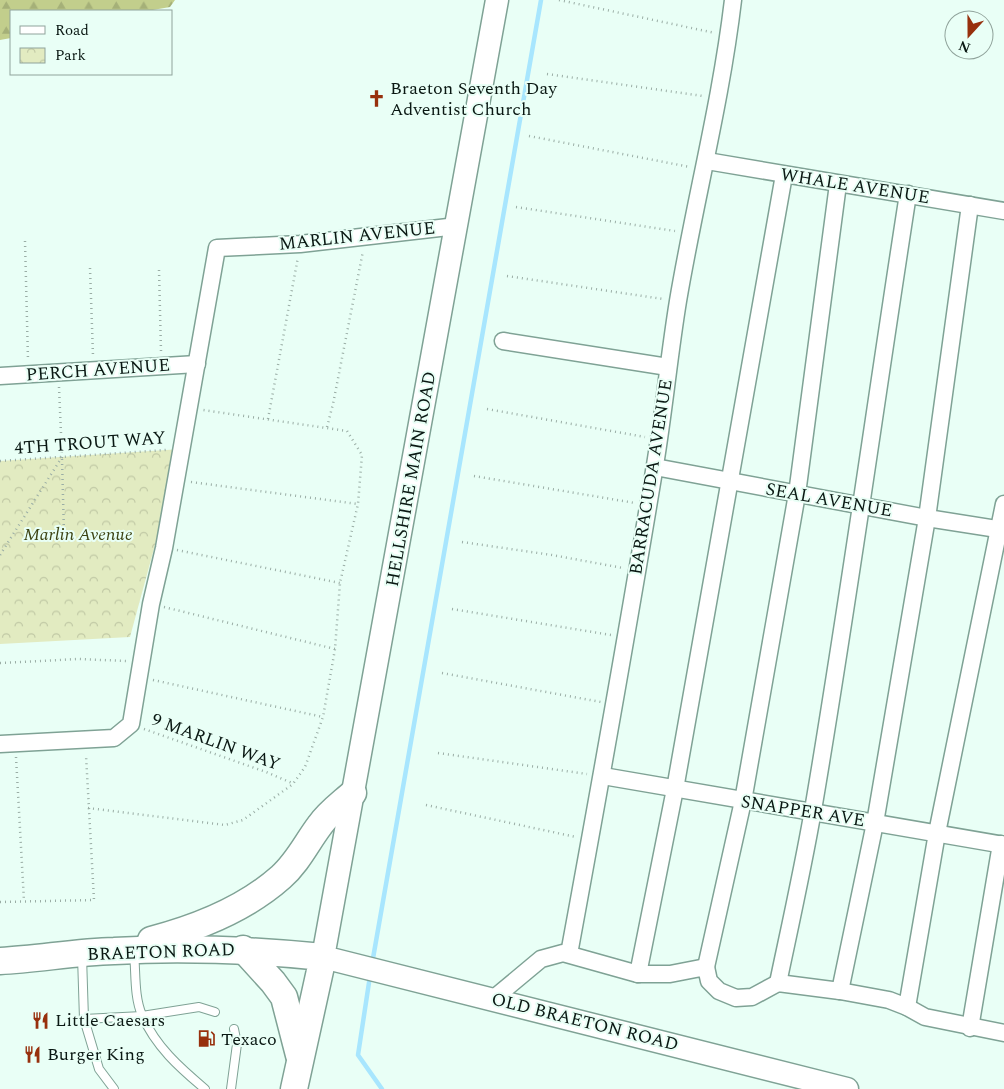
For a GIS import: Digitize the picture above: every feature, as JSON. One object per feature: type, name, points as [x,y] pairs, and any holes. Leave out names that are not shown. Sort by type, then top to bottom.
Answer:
[{"type":"main road","name":"HELLSHIRE MAIN ROAD","points":[[333,960],[353,793],[457,226],[496,0]]},
{"type":"main road","points":[[123,950],[188,930],[252,897],[281,877],[301,854],[320,823],[353,793]]},
{"type":"main road","points":[[243,949],[284,997],[300,1055]]},
{"type":"main road","name":"BRAETON ROAD","points":[[0,961],[123,950],[243,949],[333,960]]},
{"type":"main road","points":[[294,1089],[300,1055],[333,960]]},
{"type":"main road","name":"OLD BRAETON ROAD","points":[[333,960],[848,1089]]},
{"type":"street","name":"BARRACUDA AVENUE","points":[[570,954],[603,776],[647,505],[655,467],[678,301],[729,36],[733,0]]},
{"type":"street","name":"WHALE AVENUE","points":[[705,165],[908,194],[1004,211]]},
{"type":"street","points":[[638,974],[675,789],[784,175]]},
{"type":"street","points":[[838,184],[797,494],[743,801],[706,967],[709,981],[719,991],[736,998],[752,997],[778,983],[840,991],[889,1000],[907,1006],[925,1017],[970,1028],[1004,1033]]},
{"type":"street","points":[[778,983],[813,812],[862,505],[873,417],[908,194]]},
{"type":"street","points":[[840,991],[875,823],[926,518],[970,206]]},
{"type":"street","name":"MARLIN AVENUE","points":[[131,724],[151,604],[164,548],[217,248],[300,244],[457,226]]},
{"type":"street","points":[[503,341],[668,367]]},
{"type":"street","name":"PERCH AVENUE","points":[[0,376],[197,364]]},
{"type":"street","name":"SEAL AVENUE","points":[[655,467],[926,518],[1002,530]]},
{"type":"street","points":[[907,1006],[936,832],[1002,530],[1004,504]]},
{"type":"street","points":[[8,743],[86,741],[114,738],[131,724]]},
{"type":"street","name":"SNAPPER AVE","points":[[603,776],[1002,844]]},
{"type":"street","points":[[970,1028],[1002,844]]},
{"type":"street","points":[[493,999],[541,959],[563,953],[638,974],[670,974],[706,967]]},
{"type":"lane","points":[[123,950],[142,1016],[170,1059],[204,1089]]},
{"type":"lane","points":[[82,954],[84,1020],[99,1069],[114,1089]]},
{"type":"lane","points":[[84,1020],[142,1016],[199,1007],[215,1012]]},
{"type":"lane","points":[[231,1089],[237,1044],[234,1029]]},
{"type":"path","points":[[559,0],[729,36]]},
{"type":"path","points":[[547,74],[717,98]]},
{"type":"path","points":[[529,136],[705,165]]},
{"type":"path","points":[[516,207],[610,220],[690,234]]},
{"type":"path","points":[[326,427],[333,404],[366,237]]},
{"type":"path","points":[[25,241],[28,374]]},
{"type":"path","points":[[268,419],[300,244]]},
{"type":"path","points":[[90,268],[93,369]]},
{"type":"path","points":[[159,270],[161,366]]},
{"type":"path","points":[[507,276],[678,301]]},
{"type":"path","points":[[59,373],[64,534]]},
{"type":"path","points":[[88,808],[225,825],[243,820],[293,784],[305,767],[323,717],[335,649],[340,583],[358,504],[362,455],[347,431],[189,408]]},
{"type":"path","points":[[487,410],[659,439]]},
{"type":"path","name":"4TH TROUT WAY","points":[[0,462],[181,449]]},
{"type":"path","points":[[0,554],[62,457]]},
{"type":"path","points":[[474,476],[647,505]]},
{"type":"path","points":[[175,480],[358,504]]},
{"type":"path","points":[[462,542],[552,555],[636,571]]},
{"type":"path","points":[[164,548],[340,583]]},
{"type":"path","points":[[151,604],[335,649]]},
{"type":"path","points":[[452,608],[625,637]]},
{"type":"path","points":[[0,662],[78,659],[141,670],[323,717]]},
{"type":"path","points":[[442,673],[614,705]]},
{"type":"path","name":"9 MARLIN WAY","points":[[131,724],[266,772],[293,784]]},
{"type":"path","points":[[0,902],[94,900],[86,741]]},
{"type":"path","points":[[8,743],[24,901]]},
{"type":"path","points":[[438,753],[603,776]]},
{"type":"path","points":[[426,805],[590,840]]},
{"type":"green space","points":[[0,0],[175,0],[170,7],[153,10],[10,10],[10,38],[0,40]]},
{"type":"green space","name":"Marlin Avenue","points":[[181,449],[130,637],[0,644],[0,461]]},
{"type":"waterway","points":[[372,964],[541,0]]},
{"type":"waterway","points":[[370,976],[358,1055],[382,1089]]},
{"type":"place","name":"Braeton Seventh Day Adventist Church","points":[[376,98]]},
{"type":"place","name":"Little Caesars","points":[[41,1020]]},
{"type":"place","name":"Texaco","points":[[207,1039]]},
{"type":"place","name":"Burger King","points":[[33,1054]]}]
